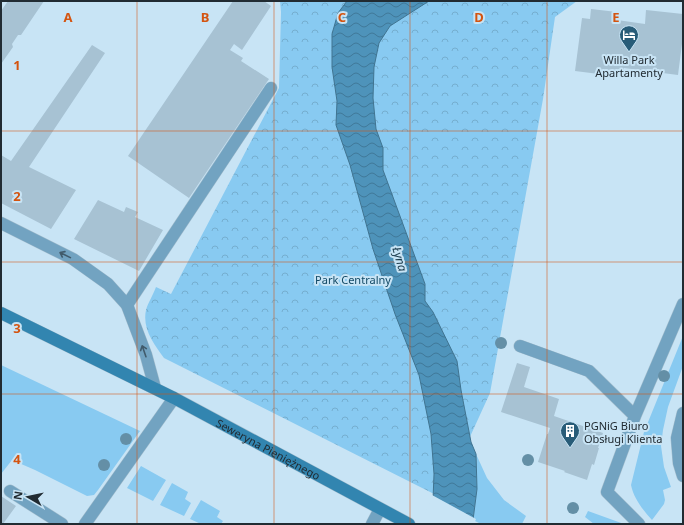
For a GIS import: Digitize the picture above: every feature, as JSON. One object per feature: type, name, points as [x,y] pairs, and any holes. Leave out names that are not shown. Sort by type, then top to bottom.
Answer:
[{"type":"street","points":[[127,305],[271,88]]},
{"type":"street","points":[[1,223],[73,259],[108,284],[127,305],[146,355],[156,388]]},
{"type":"street","points":[[640,524],[607,492],[636,416],[683,304]]},
{"type":"street","name":"Seweryna Pieniężnego","points":[[1,313],[156,388],[404,521]]},
{"type":"street","points":[[520,346],[589,371],[636,416]]},
{"type":"street","points":[[85,524],[174,398]]},
{"type":"street","points":[[683,413],[677,438],[679,463],[683,476]]},
{"type":"street","points":[[10,491],[62,524]]},
{"type":"street","points":[[372,524],[380,509]]},
{"type":"green space","name":"Park Centralny","points":[[280,1],[577,1],[555,17],[543,99],[490,393],[442,498],[164,358],[147,330],[145,317],[146,310],[156,287],[171,294],[279,88]]},
{"type":"green space","points":[[683,336],[683,366],[668,407],[661,446],[664,467],[671,487],[663,490],[665,500],[664,504],[652,520],[637,500],[631,485],[644,432]]},
{"type":"green space","points":[[1,365],[140,431],[94,495],[87,496],[12,460],[1,474]]},
{"type":"green space","points":[[476,454],[487,478],[504,500],[526,516],[522,524],[481,524],[473,520],[477,489]]},
{"type":"green space","points":[[141,466],[166,480],[153,501],[127,488]]},
{"type":"green space","points":[[172,483],[188,492],[185,499],[191,503],[184,516],[160,505]]},
{"type":"green space","points":[[201,500],[220,511],[217,517],[223,521],[221,524],[201,524],[190,519]]},
{"type":"green space","points":[[588,511],[624,524],[594,524],[585,517]]},
{"type":"water","name":"Łyna","points":[[347,1],[429,1],[390,26],[379,43],[374,67],[373,98],[376,129],[383,148],[383,170],[425,284],[425,301],[433,312],[457,361],[471,442],[476,454],[477,489],[473,520],[433,500],[434,474],[431,434],[419,375],[395,314],[373,249],[350,165],[336,125],[337,101],[332,67],[332,34],[338,13]]},
{"type":"pier","points":[[432,495],[476,519],[474,524],[420,524]]},
{"type":"building","points":[[8,1],[44,1],[21,35],[18,35],[12,44],[13,47],[1,64],[1,11]]},
{"type":"building","points":[[233,1],[264,1],[271,6],[242,50],[234,44],[230,50],[243,58],[241,61],[269,79],[189,198],[128,156]]},
{"type":"building","name":"Willa Park Apartamenty","points":[[591,9],[617,12],[617,20],[645,24],[646,10],[683,14],[683,36],[678,75],[624,68],[623,77],[575,71],[582,18],[590,19]]},
{"type":"building","points":[[92,45],[105,53],[29,167],[76,190],[51,229],[1,203],[1,155],[11,161]]},
{"type":"building","points":[[98,200],[124,212],[126,207],[138,212],[135,217],[163,230],[139,271],[74,239]]},
{"type":"building","points":[[517,363],[530,367],[524,387],[559,399],[554,416],[603,433],[594,465],[592,464],[587,480],[538,462],[550,428],[501,412]]},
{"type":"building","points":[[1,496],[16,506],[3,524],[1,524]]},
{"type":"place","name":"Willa Park Apartamenty","points":[[629,52]]},
{"type":"place","name":"PGNiG Biuro Obsługi Klienta","points":[[570,448]]}]
